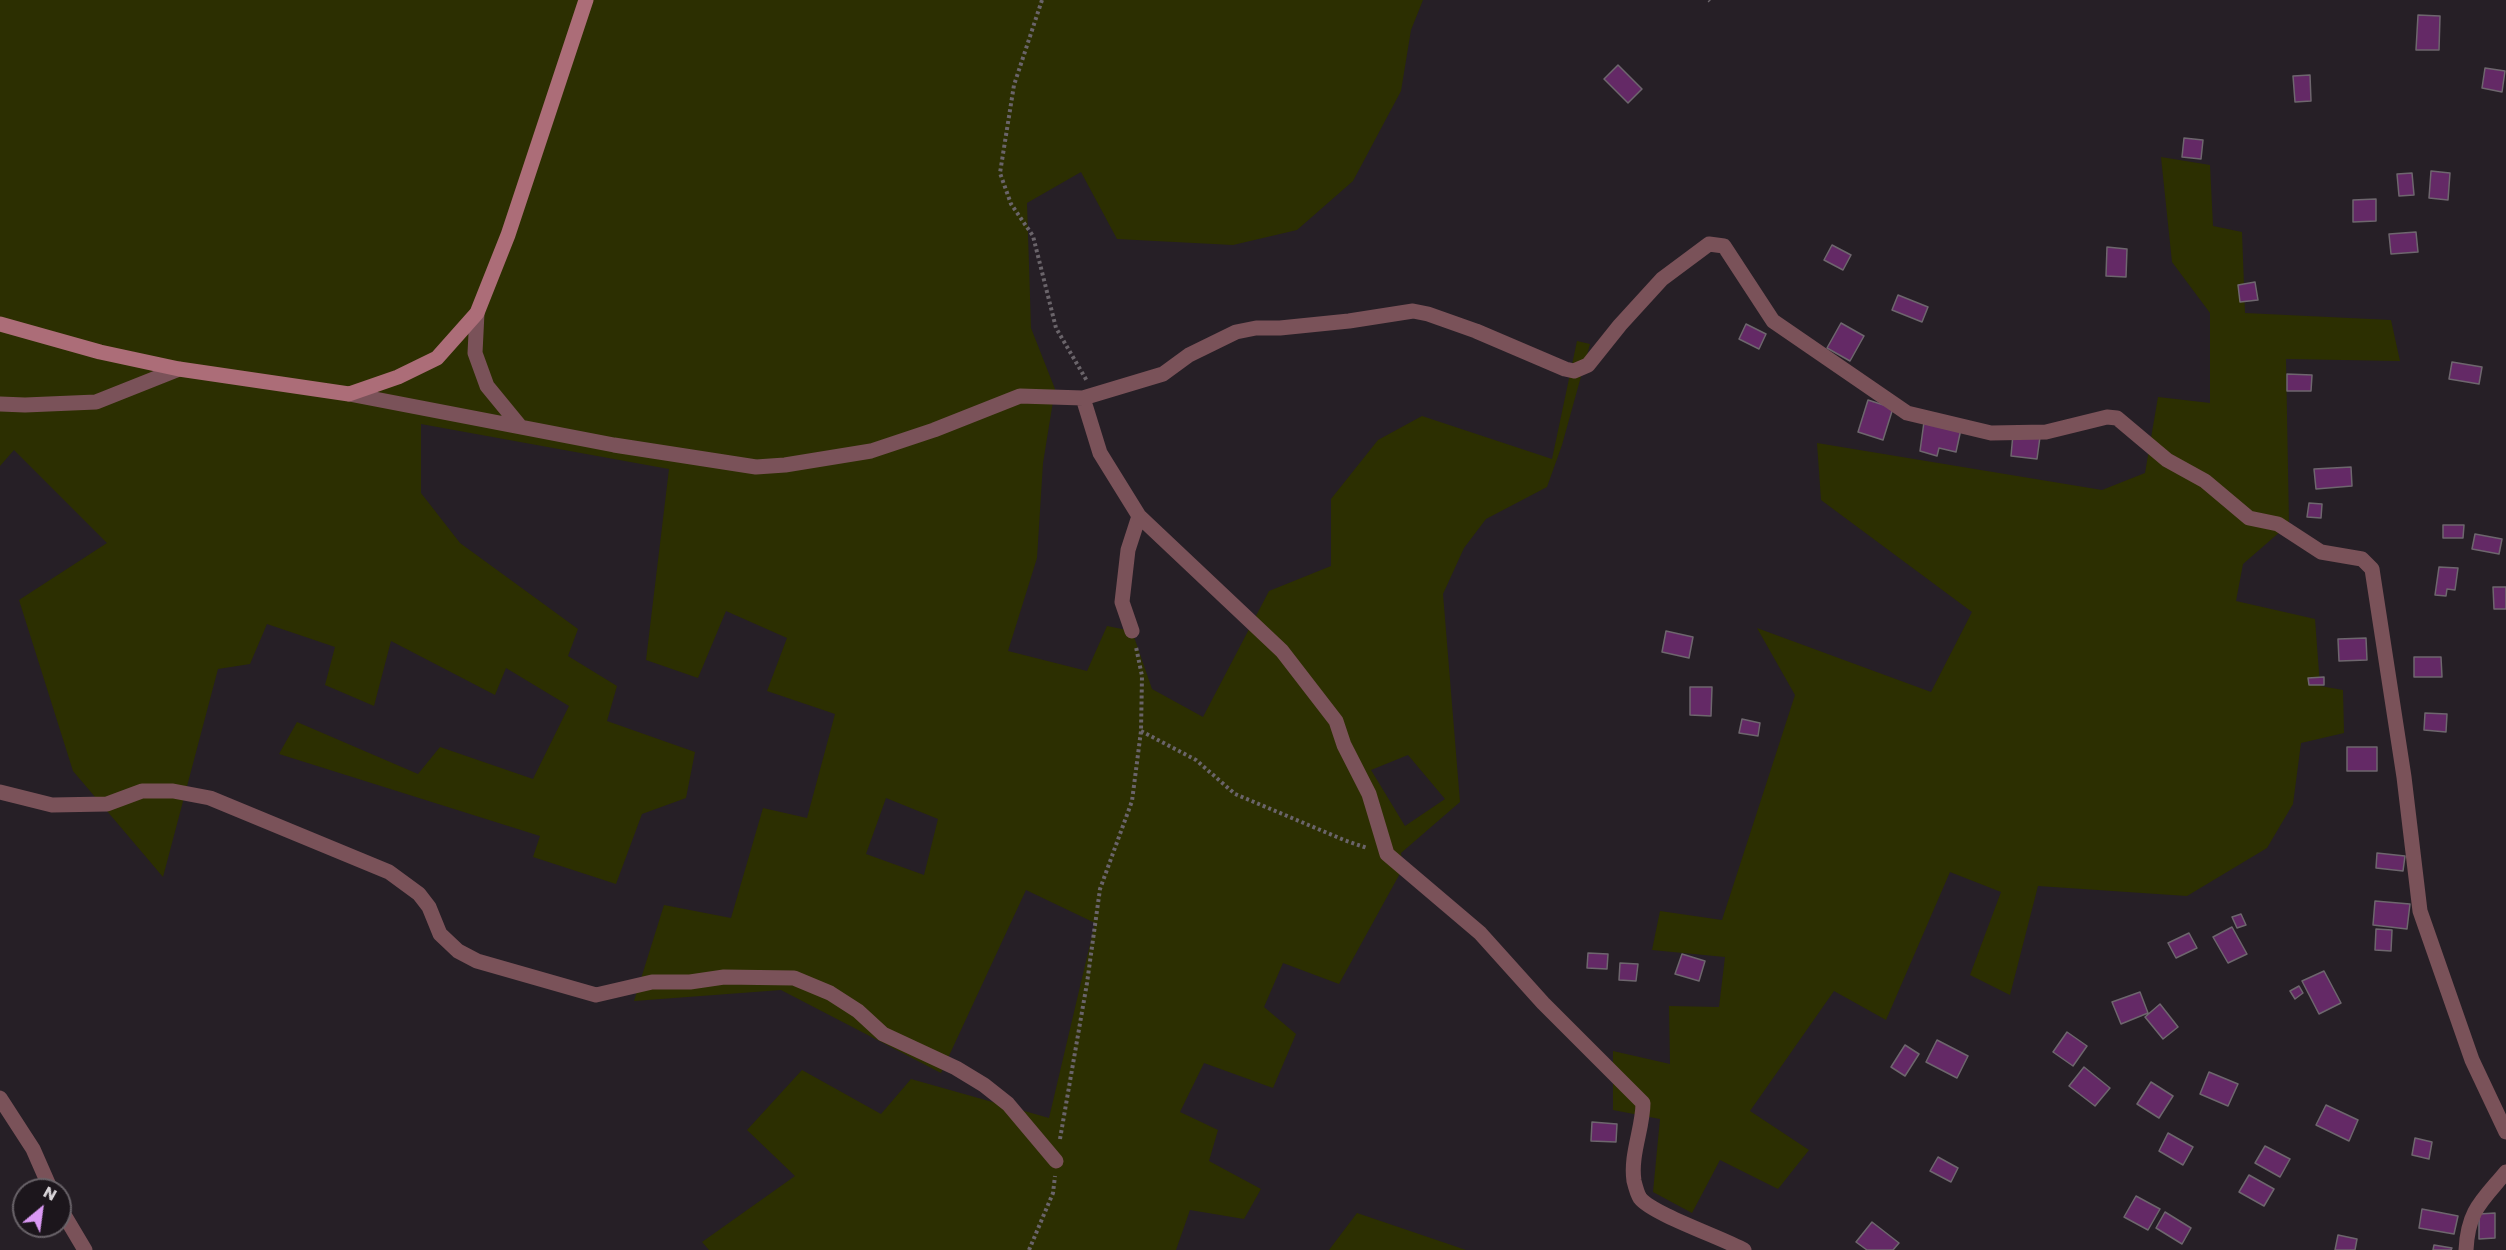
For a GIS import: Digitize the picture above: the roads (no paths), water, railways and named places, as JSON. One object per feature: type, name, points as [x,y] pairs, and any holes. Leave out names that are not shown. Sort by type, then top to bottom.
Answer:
[{"type":"street","points":[[519,425],[487,386],[475,353],[477,313],[508,235],[586,0]]},
{"type":"street","points":[[0,324],[100,352],[179,369],[349,394],[614,445],[756,467],[785,465],[871,451],[934,430],[1020,396],[1089,397],[1163,374],[1189,355],[1236,332],[1256,328],[1280,328],[1349,321],[1406,311],[1428,314],[1476,331],[1574,371],[1588,365],[1620,325],[1662,279],[1709,244],[1724,246],[1773,321],[1907,413],[1991,433],[2046,432],[2107,417],[2117,418],[2167,460],[2205,481],[2249,518],[2278,524],[2321,552],[2361,559],[2372,568],[2404,777],[2420,911],[2472,1060],[2506,1132]]},
{"type":"street","points":[[349,394],[398,377],[437,358],[477,313]]},
{"type":"street","points":[[0,404],[96,402],[179,369]]},
{"type":"street","points":[[1089,397],[1100,453],[1139,516],[1282,651],[1336,721],[1344,745],[1369,795],[1387,854],[1480,933],[1543,1003],[1643,1103],[1643,1121],[1635,1152],[1634,1180],[1640,1198],[1658,1211],[1744,1250]]},
{"type":"street","points":[[1132,631],[1122,602],[1128,550],[1139,516]]},
{"type":"street","points":[[0,792],[52,805],[107,804],[142,791],[173,791],[210,798],[389,872],[419,894],[429,907],[440,934],[458,951],[477,961],[596,995],[652,982],[690,982],[724,976],[794,978],[830,993],[858,1011],[883,1034],[956,1068],[984,1085],[1008,1104],[1056,1161]]},
{"type":"street","points":[[0,1098],[33,1149],[46,1178]]},
{"type":"street","points":[[2466,1250],[2467,1228],[2476,1207],[2506,1172]]},
{"type":"street","points":[[72,1228],[85,1250]]}]
